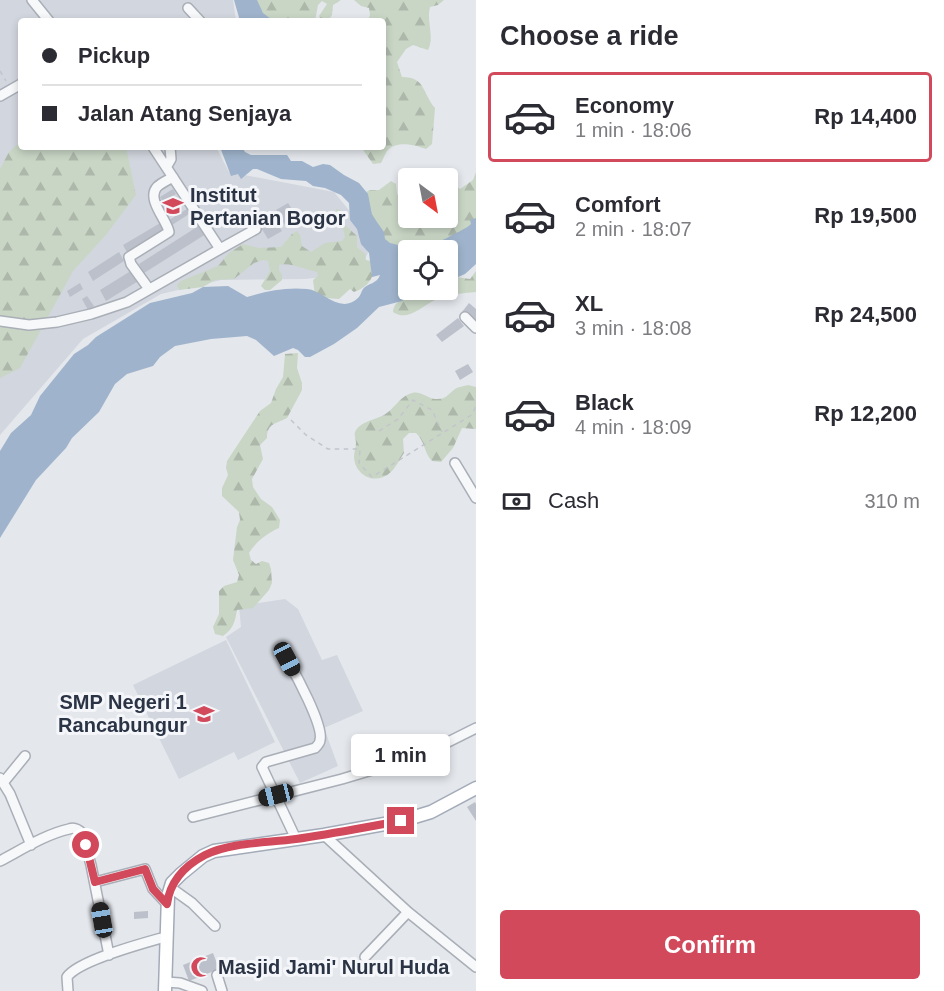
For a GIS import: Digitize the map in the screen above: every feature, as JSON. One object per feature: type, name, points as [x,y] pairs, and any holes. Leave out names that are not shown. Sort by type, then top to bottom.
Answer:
[{"type":"main road","points":[[166,987],[167,904],[171,888],[180,873],[193,863],[214,851],[324,835],[417,817],[445,806],[476,788]]},
{"type":"street","points":[[32,0],[47,18]]},
{"type":"street","points":[[188,8],[197,18]]},
{"type":"street","points":[[0,96],[18,86]]},
{"type":"street","points":[[155,150],[220,249]]},
{"type":"street","points":[[166,166],[171,159],[170,150]]},
{"type":"street","points":[[149,289],[131,264],[129,257],[170,232],[154,199],[154,193],[157,187],[173,177]]},
{"type":"street","points":[[0,321],[29,325],[57,322],[127,302],[256,230]]},
{"type":"street","points":[[465,317],[476,328]]},
{"type":"street","points":[[455,463],[476,498]]},
{"type":"street","points":[[287,659],[304,692],[320,730],[321,739],[315,748],[262,766],[296,839]]},
{"type":"street","points":[[192,817],[342,780],[422,755],[476,728]]},
{"type":"street","points":[[25,756],[2,781],[10,794],[31,845]]},
{"type":"street","points":[[0,861],[71,828],[78,829],[86,845],[109,955]]},
{"type":"street","points":[[324,835],[408,912],[476,967]]},
{"type":"street","points":[[95,882],[145,869],[153,889],[167,904]]},
{"type":"street","points":[[171,888],[192,903],[215,926]]},
{"type":"street","points":[[365,957],[408,912]]},
{"type":"street","points":[[68,991],[67,977],[69,974],[109,955],[165,937]]},
{"type":"street","points":[[217,975],[222,991]]},
{"type":"street","points":[[166,987],[180,983],[201,991]]},
{"type":"path","points":[[0,71],[11,90]]},
{"type":"path","points":[[379,431],[398,419],[413,400],[432,410],[442,433]]},
{"type":"path","points":[[291,420],[306,435],[328,449],[360,449],[359,463],[372,477],[473,414],[476,404]]},
{"type":"shaded area","name":"Institut Pertanian Bogor","points":[[0,0],[233,0],[236,18],[18,18],[18,150],[218,150],[229,172],[334,192],[356,219],[368,253],[357,273],[305,279],[221,280],[161,294],[83,339],[0,435]]},
{"type":"shaded area","points":[[285,599],[298,609],[322,660],[337,655],[363,711],[324,728],[338,766],[300,783],[226,637],[241,627],[239,606]]},
{"type":"shaded area","name":"SMP Negeri 1 Rancabungur","points":[[226,640],[275,742],[238,760],[234,752],[179,779],[133,685]]},
{"type":"green space","points":[[249,0],[341,0],[333,5],[330,18],[320,18],[327,4],[322,1],[318,5],[316,18],[262,18]]},
{"type":"green space","points":[[354,0],[444,0],[430,7],[431,40],[428,50],[413,45],[406,49],[397,62],[402,77],[420,83],[435,108],[432,144],[426,149],[412,145],[397,145],[388,150],[381,163],[373,164],[363,150],[386,150],[386,18],[369,18],[369,8],[361,6]]},
{"type":"green space","points":[[18,144],[18,150],[127,150],[136,195],[105,236],[73,271],[20,368],[0,378],[0,169],[9,152]]},
{"type":"green space","points":[[476,172],[476,222],[468,229],[447,240],[398,240],[398,251],[388,247],[372,219],[366,192],[379,190],[391,181],[396,184],[398,228],[458,228],[458,188],[460,189],[473,180]]},
{"type":"green space","points":[[336,209],[341,210],[344,214],[345,225],[357,236],[357,247],[365,254],[366,260],[371,261],[375,271],[362,288],[354,292],[350,289],[339,299],[326,298],[321,301],[315,296],[313,280],[318,276],[317,272],[284,264],[279,265],[282,280],[270,290],[265,290],[261,286],[270,271],[268,261],[263,260],[254,263],[234,279],[215,280],[203,287],[179,290],[177,285],[181,281],[218,266],[229,253],[243,244],[259,248],[281,247],[297,231],[302,246],[311,252],[325,243],[342,241],[345,237]]},
{"type":"green space","points":[[476,271],[476,292],[458,294],[458,277],[470,279]]},
{"type":"green space","points":[[436,300],[419,310],[403,315],[393,312],[399,302]]},
{"type":"green space","points":[[298,353],[297,368],[302,390],[287,418],[270,427],[267,438],[260,445],[263,459],[252,479],[253,487],[261,499],[272,507],[280,520],[279,528],[262,538],[249,553],[251,560],[256,564],[262,561],[269,563],[272,583],[269,590],[253,608],[237,610],[229,631],[223,636],[215,634],[213,627],[219,614],[219,591],[224,586],[237,582],[239,575],[233,560],[240,520],[239,512],[222,496],[222,488],[228,475],[227,461],[260,411],[271,403],[283,377],[285,354]]},
{"type":"green space","points":[[468,385],[476,387],[476,429],[462,428],[453,448],[441,462],[432,461],[419,436],[416,433],[409,433],[403,439],[404,453],[391,472],[379,478],[362,474],[355,464],[354,457],[355,433],[361,425],[384,415],[409,394],[419,393],[439,399],[444,398],[456,388]]},
{"type":"water","points":[[234,0],[257,0],[263,13],[270,18],[239,18]]},
{"type":"water","points":[[221,150],[244,150],[251,155],[287,155],[291,161],[302,161],[313,167],[323,164],[330,165],[359,183],[368,194],[372,215],[384,232],[385,239],[398,245],[398,300],[403,300],[379,307],[357,328],[310,357],[305,357],[293,348],[274,356],[256,340],[247,336],[211,339],[175,346],[160,357],[153,366],[127,374],[115,384],[99,412],[72,438],[66,448],[36,480],[0,538],[0,451],[11,433],[31,415],[40,396],[74,354],[96,337],[150,303],[192,293],[203,287],[228,286],[247,297],[277,290],[307,289],[345,304],[358,298],[363,289],[379,278],[380,275],[372,277],[369,253],[361,244],[357,229],[350,220],[349,203],[341,195],[313,186],[306,181],[281,179],[257,169],[253,169],[241,179],[238,174],[231,176]]},
{"type":"water","points":[[476,218],[476,264],[458,277],[458,240],[442,240],[463,230],[471,224],[470,220]]},
{"type":"building","points":[[173,189],[176,194],[163,202],[160,197]]},
{"type":"building","points":[[180,198],[183,203],[167,214],[164,209]]},
{"type":"building","points":[[288,203],[298,219],[286,227],[276,210]]},
{"type":"building","points":[[187,209],[189,214],[172,225],[169,220]]},
{"type":"building","points":[[273,218],[282,231],[268,239],[260,226]]},
{"type":"building","points":[[162,222],[168,231],[128,254],[123,245]]},
{"type":"building","points":[[200,225],[206,234],[144,273],[139,264]]},
{"type":"building","points":[[119,252],[124,261],[93,281],[88,272]]},
{"type":"building","points":[[134,269],[140,280],[106,301],[100,290]]},
{"type":"building","points":[[80,283],[83,289],[70,297],[67,291]]},
{"type":"building","points":[[87,296],[94,306],[88,310],[82,299]]},
{"type":"building","points":[[469,303],[476,309],[476,323],[462,312]]},
{"type":"building","points":[[458,318],[464,326],[442,342],[436,335]]},
{"type":"building","points":[[468,364],[473,372],[460,380],[455,371]]},
{"type":"building","points":[[475,802],[476,804],[476,821],[467,807]]},
{"type":"building","points":[[148,911],[148,918],[134,919],[134,912]]},
{"type":"building","name":"Masjid Jami' Nurul Huda","points":[[213,953],[219,969],[189,981],[183,965]]},
{"type":"place","name":"Institut Pertanian Bogor","points":[[173,206]]},
{"type":"place","name":"SMP Negeri 1 Rancabungur","points":[[204,714]]},
{"type":"place","name":"Masjid Jami' Nurul Huda","points":[[201,967]]},
{"type":"route","points":[[86,845],[95,882],[145,869],[153,889],[167,904],[172,883],[180,873],[214,851],[401,821]]}]
